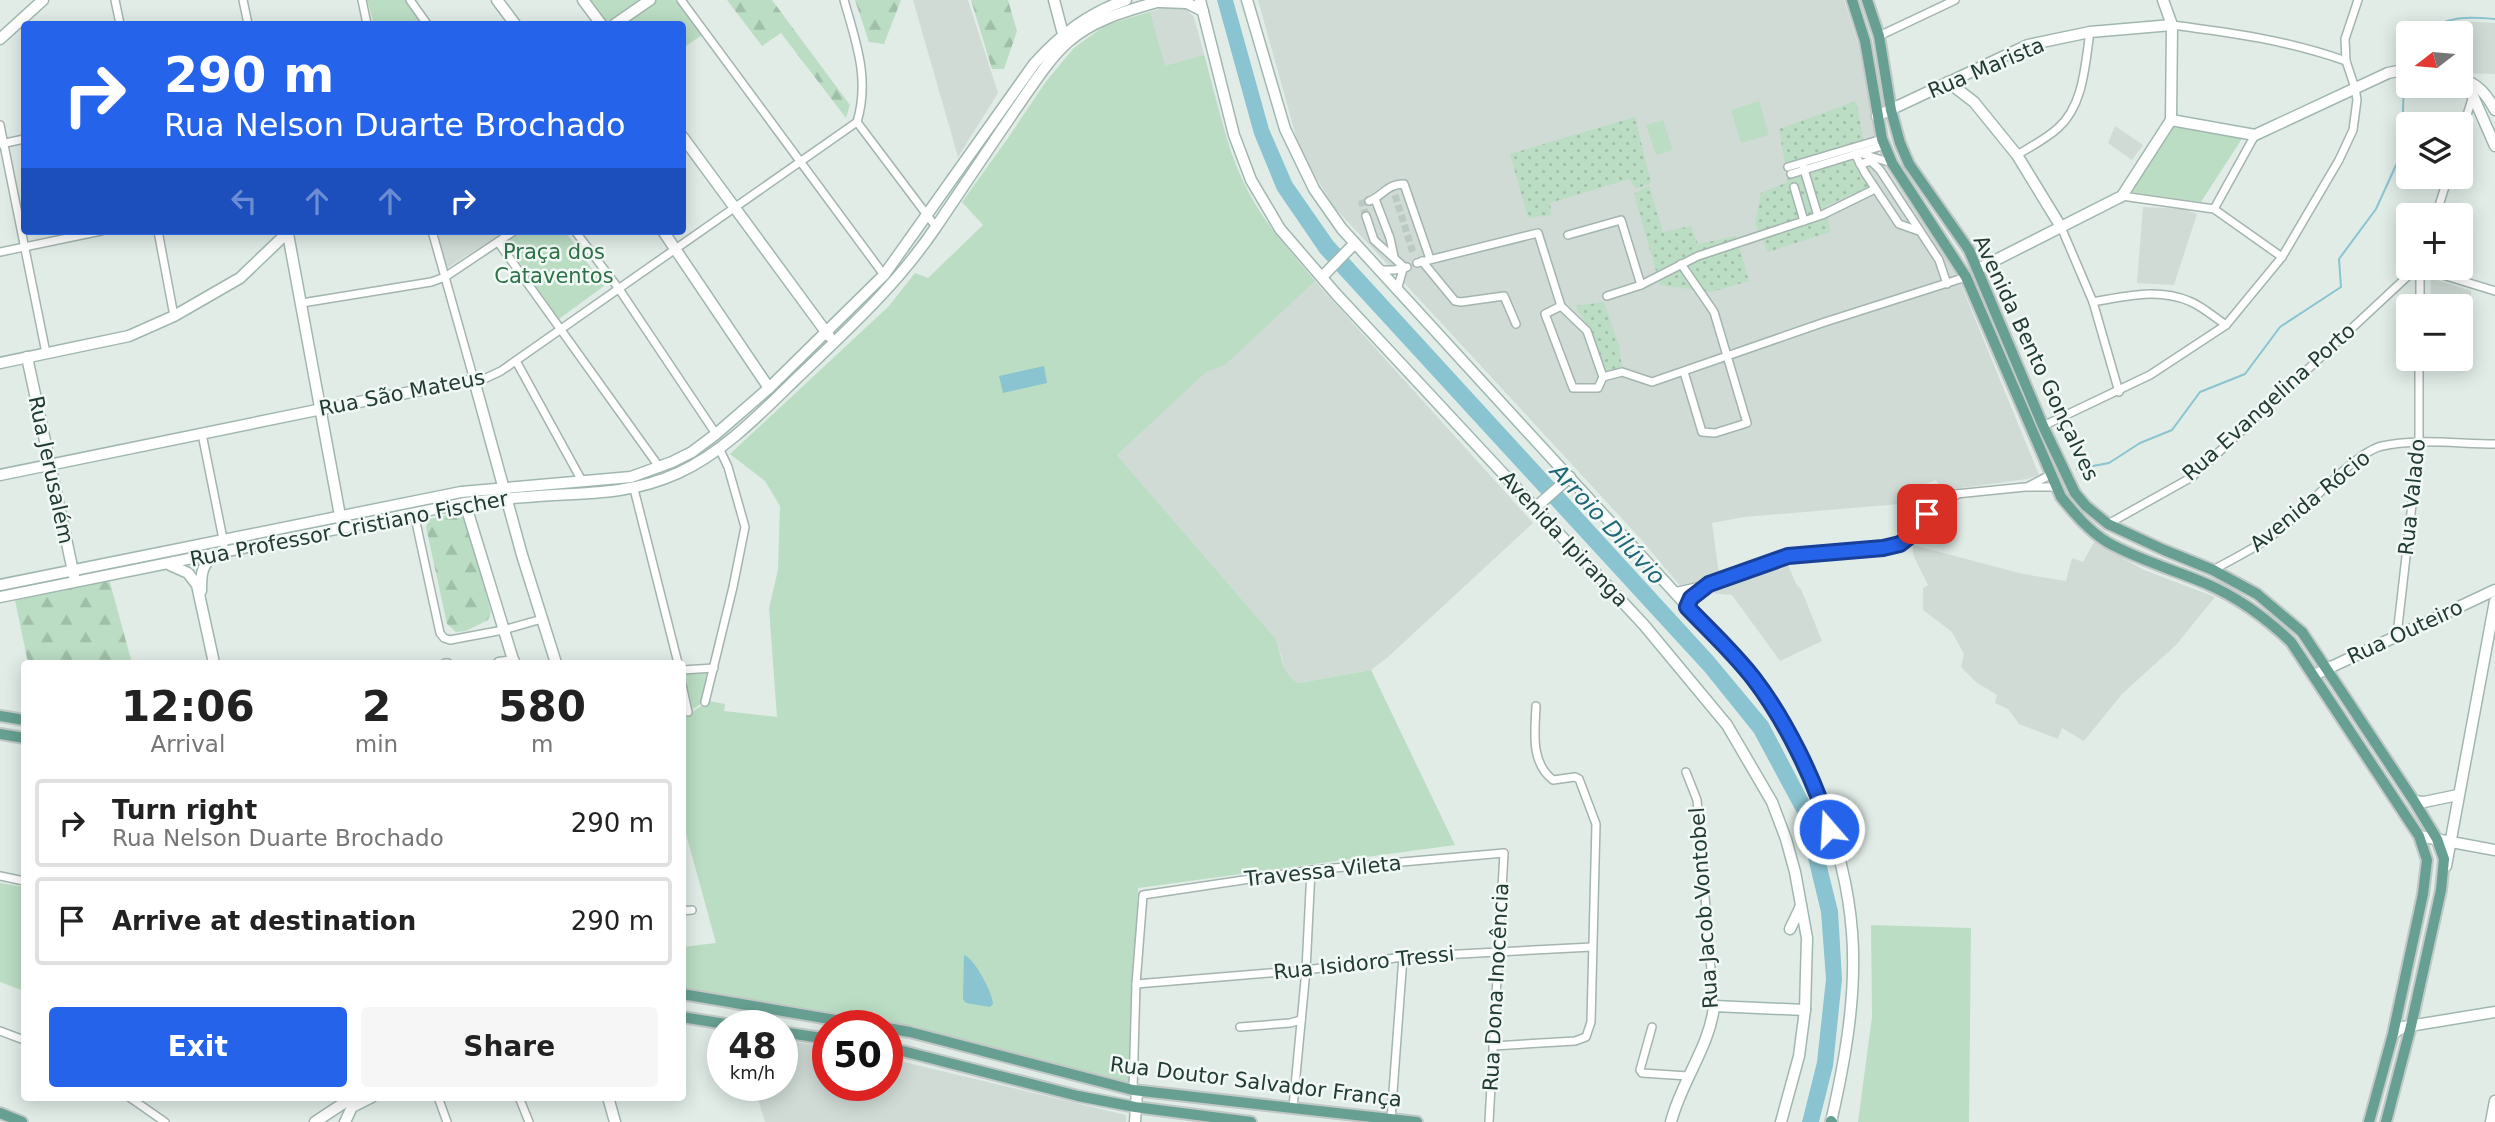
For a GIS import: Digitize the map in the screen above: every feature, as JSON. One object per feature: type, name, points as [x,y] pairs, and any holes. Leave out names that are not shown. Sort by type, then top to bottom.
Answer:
[{"type":"main road","points":[[0,39],[43,0]]},
{"type":"main road","points":[[497,0],[512,21]]},
{"type":"main road","points":[[583,0],[599,21]]},
{"type":"main road","points":[[619,21],[650,0]]},
{"type":"main road","points":[[1054,0],[1065,38]]},
{"type":"main road","name":"Rua Professor Cristiano Fischer","points":[[0,585],[461,492],[502,486],[631,477],[660,468],[692,452],[769,388],[884,275],[1034,64],[1090,16],[1126,0]]},
{"type":"main road","name":"Avenida Ipiranga","points":[[1200,0],[1234,135],[1251,180],[1280,229],[1325,273],[1539,505],[1644,625],[1727,725],[1772,802],[1786,839],[1801,905],[1805,1010],[1799,1056],[1781,1122]]},
{"type":"main road","points":[[1247,0],[1285,129],[1314,189],[1352,246],[1397,290],[1567,480],[1752,677],[1807,769],[1824,810],[1847,889],[1852,933],[1853,975],[1844,1063],[1831,1122]]},
{"type":"main road","name":"Avenida Bento Gonçalves","points":[[1853,0],[1866,41],[1877,116],[1892,163],[1966,277],[2055,487],[2081,521],[2107,542],[2208,584],[2258,612],[2291,642],[2419,836],[2427,860],[2423,894],[2393,1034],[2368,1120]]},
{"type":"main road","name":"Avenida Bento Gonçalves","points":[[1867,0],[1879,36],[1891,110],[1900,144],[1909,164],[1969,250],[2043,426],[2075,493],[2108,524],[2164,551],[2213,570],[2257,594],[2302,632],[2437,839],[2444,859],[2441,890],[2411,1026],[2386,1122]]},
{"type":"main road","points":[[1978,269],[2122,196],[2171,120],[2172,25],[2163,0]]},
{"type":"main road","points":[[1161,1],[1187,3],[1203,11]]},
{"type":"main road","name":"Rua Professor Cristiano Fischer","points":[[0,597],[465,503],[634,489],[680,472],[735,436],[893,285],[936,227],[1065,38],[1110,16],[1161,1]]},
{"type":"main road","name":"Rua Marista","points":[[1877,116],[2028,45],[2090,32],[2172,25]]},
{"type":"main road","points":[[2171,120],[2255,135],[2388,72],[2396,71]]},
{"type":"main road","points":[[1948,82],[1974,102],[2017,155],[2061,228]]},
{"type":"main road","points":[[2473,82],[2494,108]]},
{"type":"main road","points":[[2473,96],[2495,146]]},
{"type":"main road","points":[[2480,110],[2485,106],[2494,108]]},
{"type":"main road","points":[[686,141],[834,343]]},
{"type":"main road","points":[[955,176],[965,183]]},
{"type":"main road","points":[[0,362],[129,336],[174,316],[240,278],[286,235]]},
{"type":"main road","points":[[290,235],[343,529]]},
{"type":"main road","points":[[666,235],[769,388]]},
{"type":"main road","points":[[1325,273],[1352,246]]},
{"type":"main road","name":"Rua Jerusalém","points":[[27,357],[75,582]]},
{"type":"main road","points":[[474,380],[502,486],[555,660]]},
{"type":"main road","name":"Rua São Mateus","points":[[0,475],[474,380]]},
{"type":"main road","points":[[1539,505],[1567,480]]},
{"type":"main road","points":[[565,482],[567,494]]},
{"type":"main road","points":[[465,503],[513,660]]},
{"type":"main road","points":[[166,551],[175,551],[189,559],[197,572],[213,660]]},
{"type":"main road","points":[[201,595],[204,565],[221,552]]},
{"type":"main road","points":[[162,565],[172,565],[188,573],[201,595]]},
{"type":"main road","name":"Rua Outeiro","points":[[2314,675],[2495,590]]},
{"type":"main road","points":[[2441,890],[2495,601]]},
{"type":"main road","points":[[0,716],[21,720]]},
{"type":"main road","points":[[0,734],[21,738]]},
{"type":"main road","points":[[2414,801],[2424,802],[2458,795]]},
{"type":"main road","points":[[2419,836],[2495,850]]},
{"type":"main road","points":[[1790,929],[1801,905]]},
{"type":"main road","points":[[686,995],[812,1016]]},
{"type":"main road","points":[[1714,1006],[1805,1010]]},
{"type":"main road","name":"Rua Jacob Vontobel","points":[[1671,1122],[1676,1104],[1713,1021],[1714,1006]]},
{"type":"main road","points":[[2393,1034],[2403,1027],[2495,1012]]},
{"type":"main road","points":[[686,1018],[707,1021]]},
{"type":"main road","name":"Rua Doutor Salvador França","points":[[903,1031],[1135,1090],[1417,1122]]},
{"type":"main road","name":"Rua Doutor Salvador França","points":[[903,1051],[1078,1096],[1213,1120],[1251,1122]]},
{"type":"main road","points":[[1135,1090],[1135,1122]]},
{"type":"main road","points":[[318,1121],[351,1101]]},
{"type":"main road","points":[[318,1121],[333,1116],[345,1122],[353,1101]]},
{"type":"main road","points":[[609,1101],[615,1122]]},
{"type":"main road","points":[[2491,1122],[2495,1101]]},
{"type":"main road","points":[[0,1113],[22,1122]]},
{"type":"street","points":[[115,0],[119,21]]},
{"type":"street","points":[[243,0],[247,21]]},
{"type":"street","points":[[362,0],[367,21]]},
{"type":"street","points":[[410,0],[425,21]]},
{"type":"street","points":[[681,0],[884,275]]},
{"type":"street","points":[[844,0],[863,73],[857,122],[936,227]]},
{"type":"street","points":[[1879,36],[1955,0]]},
{"type":"street","points":[[2043,426],[2150,375],[2226,325],[2282,257],[2339,160],[2353,130],[2357,115],[2355,88],[2346,61],[2345,39],[2358,0]]},
{"type":"street","name":"Rua Marista","points":[[2172,25],[2267,38],[2304,46],[2346,61]]},
{"type":"street","points":[[2017,155],[2059,128],[2076,105],[2090,32]]},
{"type":"street","name":"Rua São Mateus","points":[[474,380],[484,379],[516,361],[857,122]]},
{"type":"street","points":[[0,125],[21,229]]},
{"type":"street","points":[[2214,209],[2255,135]]},
{"type":"street","points":[[2,144],[21,140]]},
{"type":"street","points":[[1790,170],[1884,142]]},
{"type":"street","points":[[1860,151],[1860,164],[1899,224],[1919,231]]},
{"type":"street","points":[[1803,166],[1860,151],[1892,163]]},
{"type":"street","points":[[1860,164],[1871,161],[1877,165],[1939,260],[1947,284]]},
{"type":"street","points":[[1803,166],[1818,216]]},
{"type":"street","points":[[1394,257],[1390,238],[1372,200],[1381,192],[1400,184],[1406,187],[1421,262]]},
{"type":"street","points":[[1392,186],[1395,195]]},
{"type":"street","points":[[1794,187],[1804,220]]},
{"type":"street","points":[[1607,296],[1641,285],[1681,264],[1818,216],[1875,189]]},
{"type":"street","points":[[2122,196],[2214,209],[2282,257]]},
{"type":"street","points":[[1382,218],[1367,219],[1374,240],[1405,267]]},
{"type":"street","points":[[1568,235],[1621,220],[1641,285]]},
{"type":"street","points":[[2061,228],[2093,302],[2119,392]]},
{"type":"street","points":[[1421,262],[1538,233],[1561,306],[1587,331],[1604,377]]},
{"type":"street","points":[[22,235],[46,353]]},
{"type":"street","points":[[0,252],[82,235]]},
{"type":"street","points":[[159,235],[174,316]]},
{"type":"street","points":[[433,235],[474,380]]},
{"type":"street","points":[[302,303],[430,282],[445,277],[508,235]]},
{"type":"street","points":[[578,235],[619,289],[716,434]]},
{"type":"street","points":[[498,242],[660,468]]},
{"type":"street","points":[[1413,253],[1455,301],[1504,296],[1516,324]]},
{"type":"street","points":[[1681,264],[1714,312],[1747,423],[1715,433],[1702,432],[1684,372]]},
{"type":"street","points":[[1378,270],[1405,267]]},
{"type":"street","points":[[1397,290],[1405,267]]},
{"type":"street","points":[[1561,306],[1545,314],[1573,388],[1598,388],[1604,377],[1622,372],[1652,382],[1966,277]]},
{"type":"street","name":"Rua Evangelina Porto","points":[[2108,524],[2192,477],[2402,280]]},
{"type":"street","points":[[2459,280],[2495,291]]},
{"type":"street","points":[[2093,302],[2159,293],[2190,301],[2226,325]]},
{"type":"street","points":[[516,361],[582,481]]},
{"type":"street","name":"Rua Valado","points":[[2397,635],[2419,443],[2419,371]]},
{"type":"street","points":[[202,434],[223,539],[221,552]]},
{"type":"street","name":"Avenida Rócio","points":[[2213,570],[2250,550],[2282,528],[2363,454],[2381,446],[2419,443],[2495,444]]},
{"type":"street","points":[[705,702],[745,527],[719,448]]},
{"type":"street","points":[[2025,487],[2050,475]]},
{"type":"street","points":[[1674,592],[1709,584],[1788,556],[1883,548],[1905,542],[1933,509],[1958,495],[2025,487],[2055,487]]},
{"type":"street","points":[[634,489],[677,660]]},
{"type":"street","points":[[414,513],[440,633],[444,638],[450,640],[503,630],[542,619]]},
{"type":"street","points":[[1687,607],[1691,598],[1709,584]]},
{"type":"street","points":[[686,670],[714,668]]},
{"type":"street","points":[[686,703],[688,712]]},
{"type":"street","points":[[1493,1046],[1575,1041],[1586,1037],[1591,1022],[1596,824],[1579,779],[1575,777],[1558,781],[1547,775],[1534,748],[1536,706]]},
{"type":"street","name":"Rua Jacob Vontobel","points":[[1686,772],[1697,800],[1714,1006]]},
{"type":"street","name":"Travessa Vileta","points":[[1136,984],[1143,895],[1311,870],[1504,853]]},
{"type":"street","name":"Rua Dona Inocência","points":[[1489,1122],[1504,853]]},
{"type":"street","points":[[1293,1107],[1306,970],[1311,870]]},
{"type":"street","points":[[0,876],[21,880]]},
{"type":"street","points":[[686,911],[692,910]]},
{"type":"street","name":"Rua Isidoro Tressi","points":[[1136,984],[1306,970],[1404,957],[1592,947]]},
{"type":"street","points":[[1391,1119],[1404,957]]},
{"type":"street","points":[[1135,1090],[1136,984]]},
{"type":"street","points":[[1240,1027],[1301,1020]]},
{"type":"street","points":[[1652,1027],[1640,1070],[1642,1073],[1688,1076]]},
{"type":"street","points":[[0,1031],[21,1039]]},
{"type":"street","points":[[135,1101],[165,1122]]},
{"type":"street","points":[[439,1101],[447,1122]]},
{"type":"street","points":[[521,1101],[529,1122]]},
{"type":"shaded area","points":[[913,0],[968,0],[998,93],[958,157]]},
{"type":"shaded area","points":[[1258,0],[1844,0],[1858,44],[1882,162],[1957,275],[2039,475],[1946,490],[1941,489],[1936,480],[1912,489],[1913,503],[1744,517],[1712,523],[1719,574],[1681,587],[1639,537],[1335,208],[1308,165],[1297,140]]},
{"type":"shaded area","points":[[1173,5],[1185,8],[1194,17],[1231,153],[1261,215],[1315,281],[1533,523],[1371,670],[1299,683],[1292,681],[1287,675],[1276,639],[1117,455],[1205,372],[1045,83],[1074,48],[1106,25]]},
{"type":"shaded area","points":[[2473,22],[2495,23],[2495,74],[2473,73]]},
{"type":"shaded area","points":[[2115,126],[2143,145],[2132,160],[2108,143]]},
{"type":"shaded area","points":[[2143,207],[2183,209],[2197,214],[2174,285],[2137,283]]},
{"type":"shaded area","points":[[438,235],[500,235],[447,268]]},
{"type":"shaded area","points":[[2431,280],[2471,291],[2471,294],[2430,294]]},
{"type":"shaded area","points":[[2094,542],[2144,570],[2215,597],[2176,645],[2122,694],[2084,741],[2062,728],[2058,739],[2019,724],[2008,709],[1995,703],[1997,695],[1976,682],[1961,667],[1964,654],[1952,632],[1923,610],[1923,588],[1928,585],[1913,555],[1913,545],[2023,574],[2066,581],[2072,558],[2083,562]]},
{"type":"shaded area","points":[[1786,560],[1822,641],[1780,661],[1732,595],[1710,593],[1711,590]]},
{"type":"shaded area","points":[[798,1042],[812,1045],[812,1101],[903,1101],[903,1062],[1126,1115],[1126,1122],[765,1122],[759,1101],[798,1101]]},
{"type":"green space","points":[[367,0],[405,0],[420,21],[373,21]]},
{"type":"green space","points":[[589,0],[677,0],[702,35],[686,46],[686,21],[605,21]]},
{"type":"green space","points":[[727,0],[772,0],[850,105],[846,118],[781,33],[762,46]]},
{"type":"green space","points":[[855,0],[901,0],[884,44],[869,42]]},
{"type":"green space","points":[[971,0],[1008,0],[1017,31],[1004,69],[992,69]]},
{"type":"green space","points":[[1150,12],[1165,66],[1204,55],[1226,138],[1245,185],[1268,223],[1315,281],[1225,365],[1206,372],[1117,455],[1276,639],[1289,676],[1299,683],[1371,670],[1455,845],[1138,888],[1129,1085],[903,1026],[903,1010],[812,1010],[686,989],[686,947],[716,943],[686,834],[686,716],[709,701],[725,704],[724,711],[777,717],[769,608],[778,570],[780,506],[765,481],[730,454],[889,306],[915,273],[928,278],[983,225],[962,202],[1045,83],[1074,48],[1106,25]]},
{"type":"green space","points":[[1759,101],[1769,135],[1741,143],[1731,110]]},
{"type":"green space","points":[[1856,101],[1873,186],[1825,206],[1831,232],[1768,252],[1755,224],[1761,193],[1788,182],[1779,129]]},
{"type":"green space","points":[[1635,117],[1651,183],[1636,189],[1629,179],[1550,203],[1551,215],[1528,218],[1510,154]]},
{"type":"green space","points":[[1663,120],[1673,150],[1656,155],[1646,125]]},
{"type":"green space","points":[[2174,126],[2243,137],[2201,202],[2130,192]]},
{"type":"green space","points":[[1649,185],[1663,232],[1691,226],[1698,244],[1736,236],[1749,281],[1711,292],[1660,285],[1634,194]]},
{"type":"green space","name":"Praça dos Cataventos","points":[[514,235],[568,235],[604,286],[559,319],[505,242]]},
{"type":"green space","points":[[1604,302],[1619,346],[1622,368],[1605,373],[1589,329],[1575,306]]},
{"type":"green space","points":[[456,513],[463,517],[467,525],[491,612],[488,620],[466,631],[456,632],[447,624],[426,527],[430,519]]},
{"type":"green space","points":[[109,579],[131,660],[27,660],[15,600]]},
{"type":"green space","points":[[707,671],[701,704],[691,710],[686,684],[686,673]]},
{"type":"green space","points":[[0,883],[21,886],[21,990],[0,982]]},
{"type":"green space","points":[[1871,925],[1971,928],[1969,1122],[1858,1122],[1872,1017]]},
{"type":"water","name":"Arroio Dilúvio","points":[[1217,0],[1233,0],[1269,129],[1292,182],[1333,241],[1713,656],[1768,722],[1812,806],[1838,911],[1842,979],[1833,1066],[1819,1122],[1802,1122],[1817,1062],[1826,979],[1821,912],[1797,813],[1754,733],[1705,672],[1320,253],[1277,190],[1254,134]]},
{"type":"water","points":[[1044,366],[1047,383],[1003,393],[999,376]]},
{"type":"water","points":[[964,955],[978,969],[986,984],[993,1004],[990,1007],[966,1003],[963,999]]},
{"type":"waterway","points":[[2447,21],[2467,18],[2495,19]]},
{"type":"waterway","points":[[2077,469],[2109,463],[2140,443],[2172,430],[2200,392],[2245,374],[2280,327],[2341,287],[2339,259],[2376,209],[2402,152],[2403,98]]},
{"type":"tunnel","points":[[1395,195],[1413,253]]},
{"type":"tunnel","points":[[1366,216],[1362,203],[1369,201]]},
{"type":"route","points":[[1829,829],[1807,769],[1767,697],[1687,607],[1691,598],[1709,584],[1788,556],[1883,548],[1900,544],[1908,540],[1927,514]]}]
